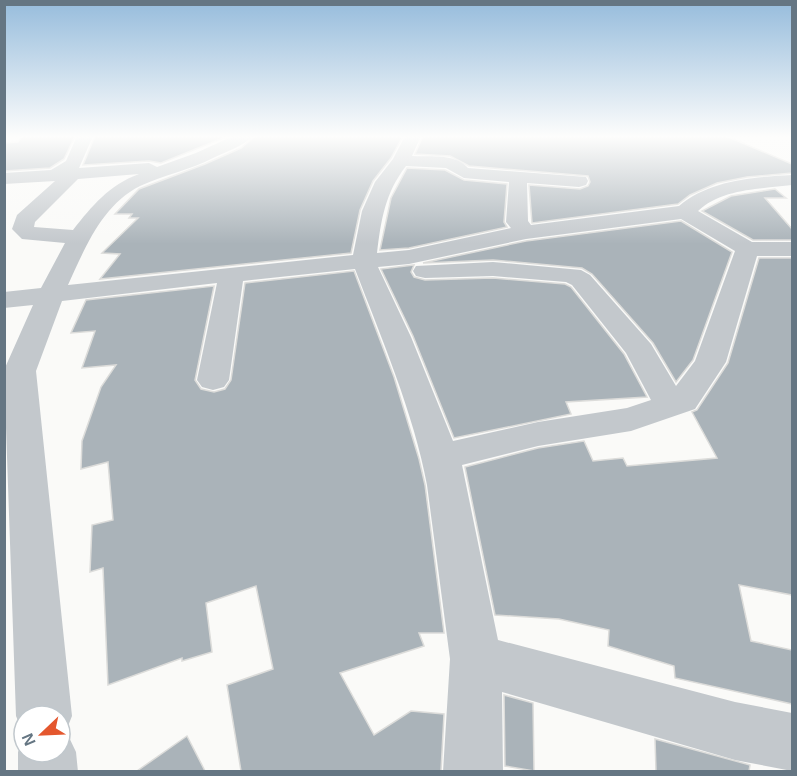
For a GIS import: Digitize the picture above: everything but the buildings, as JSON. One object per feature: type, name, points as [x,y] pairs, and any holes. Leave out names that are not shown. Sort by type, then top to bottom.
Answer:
[{"type":"street","points":[[4,179],[90,172]]},
{"type":"street","points":[[43,704],[20,371],[51,294],[80,237],[100,209],[118,191],[159,172]]},
{"type":"street","points":[[391,172],[372,211],[367,269],[396,337],[441,457],[476,659],[473,771]]},
{"type":"street","points":[[462,172],[579,181]]},
{"type":"street","points":[[66,174],[25,220],[23,229],[30,234],[80,237]]},
{"type":"street","points":[[518,177],[517,222],[525,232]]},
{"type":"street","points":[[685,212],[697,201],[715,193],[739,186],[792,180]]},
{"type":"street","points":[[367,269],[525,232],[685,212],[747,249],[792,249]]},
{"type":"street","points":[[441,457],[538,434],[631,419],[683,401],[710,362],[747,249]]},
{"type":"street","points":[[4,300],[231,274],[367,269],[468,269],[572,275],[581,280],[640,350],[671,406]]},
{"type":"street","points":[[213,380],[231,274]]},
{"type":"street","points":[[476,659],[735,731],[792,742]]}]
